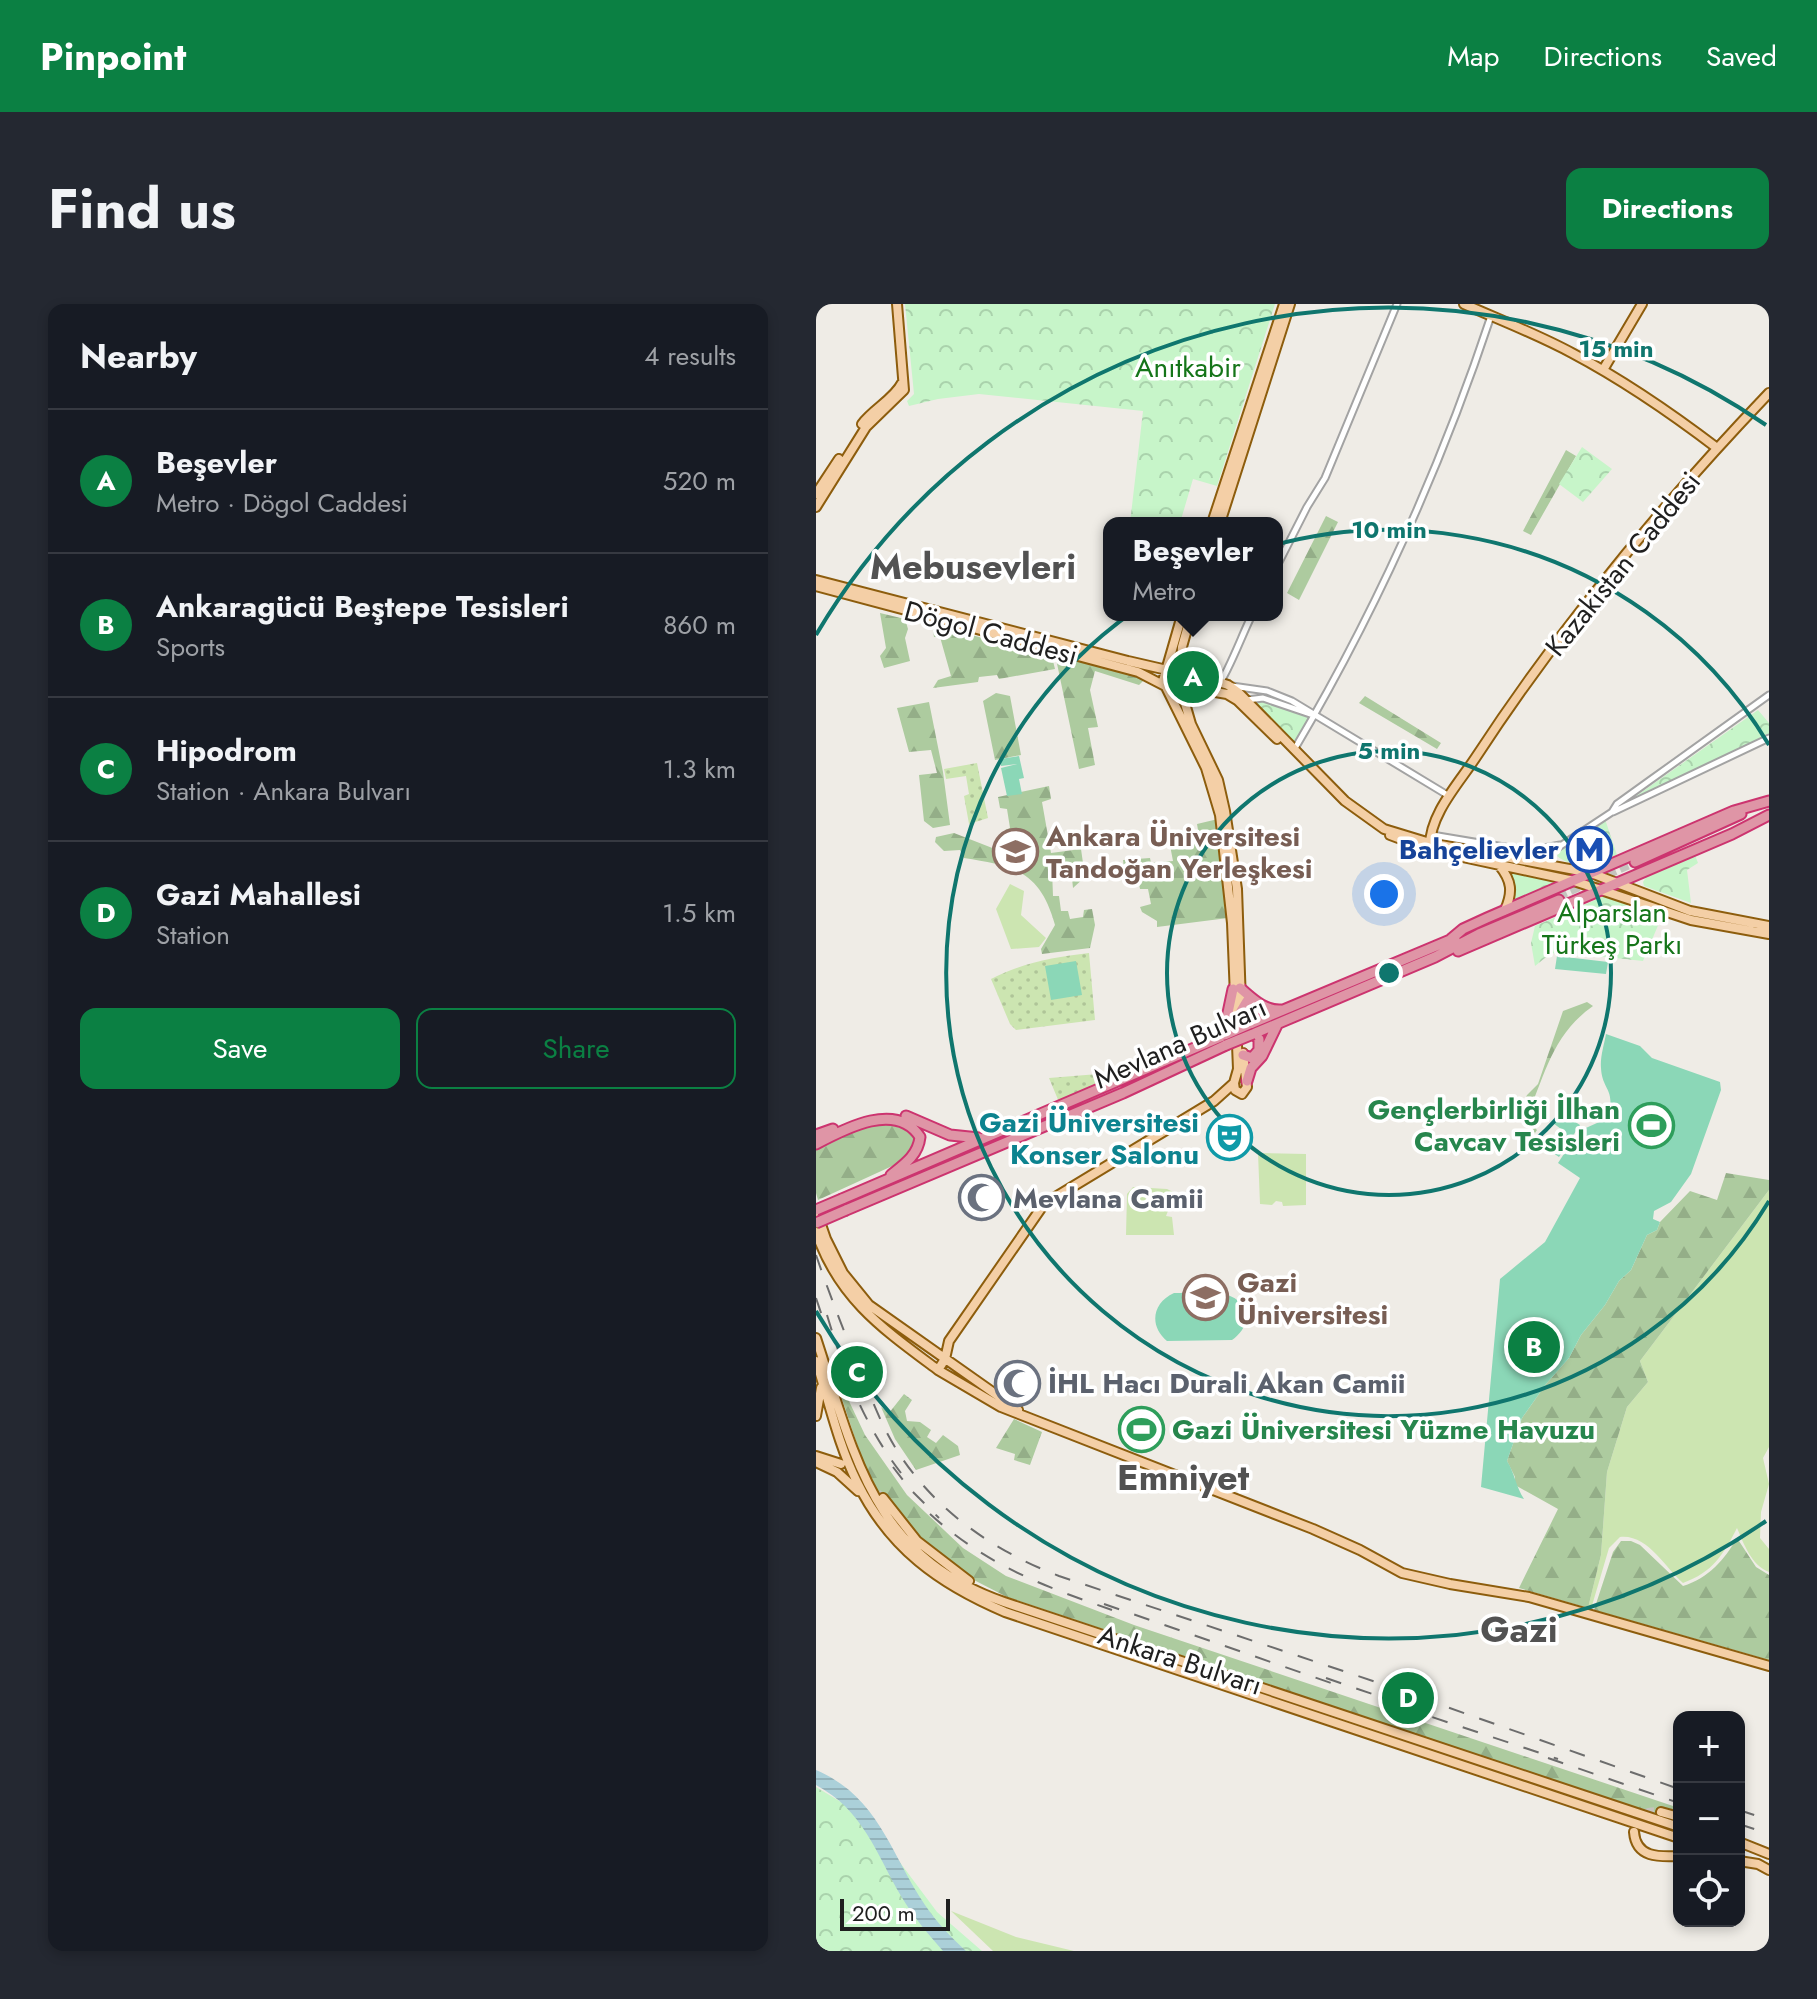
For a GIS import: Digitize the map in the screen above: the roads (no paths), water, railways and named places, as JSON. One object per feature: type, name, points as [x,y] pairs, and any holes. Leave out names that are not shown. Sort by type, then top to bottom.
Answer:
[{"type":"highway","points":[[1435,957],[1462,949],[1618,883],[1636,867],[1734,811],[1769,801]]},
{"type":"highway","points":[[1451,939],[1463,929],[1591,873],[1636,867],[1769,813]]},
{"type":"highway","points":[[1569,883],[1573,891],[1572,903]]},
{"type":"highway","name":"Mevlana Bulvarı","points":[[816,1215],[846,1210],[1109,1099],[1284,1009],[1558,898],[1435,957],[1278,1023],[1254,1026]]},
{"type":"highway","points":[[1209,1043],[1225,1027],[1236,988],[1273,1010],[1284,1009]]},
{"type":"highway","points":[[1238,1014],[1247,1001],[1253,1002],[1260,1010],[1254,1026],[1259,1050],[1252,1058],[1243,1055]]},
{"type":"highway","points":[[1247,1081],[1251,1068],[1262,1056],[1278,1023]]},
{"type":"highway","name":"Mevlana Bulvarı","points":[[816,1215],[842,1199],[1209,1043],[1226,1040]]},
{"type":"highway","points":[[816,1135],[875,1116],[897,1115],[913,1118],[957,1137],[986,1138]]},
{"type":"highway","points":[[816,1144],[875,1121],[899,1119],[910,1123],[920,1137],[919,1147],[914,1156],[882,1182]]},
{"type":"main road","points":[[816,507],[866,427],[899,397],[902,386],[897,304]]},
{"type":"main road","points":[[1214,517],[1284,304]]},
{"type":"main road","points":[[1222,517],[1290,304]]},
{"type":"main road","points":[[1464,304],[1551,342],[1603,370],[1660,406],[1717,448]]},
{"type":"main road","points":[[1603,370],[1642,304]]},
{"type":"main road","points":[[816,494],[861,425],[902,386]]},
{"type":"main road","name":"Kazakistan Caddesi","points":[[1430,843],[1450,796],[1558,640],[1717,448],[1769,393]]},
{"type":"main road","name":"Dögol Caddesi","points":[[817,585],[1167,670]]},
{"type":"main road","name":"Dögol Caddesi","points":[[817,585],[1138,672],[1164,684]]},
{"type":"main road","points":[[1180,621],[1163,677],[1164,684],[1206,768],[1220,815],[1247,1081],[1246,1091],[1242,1094],[1214,1101]]},
{"type":"main road","points":[[1180,672],[1182,647],[1189,621]]},
{"type":"main road","points":[[1167,670],[1175,668],[1183,677],[1180,686],[1191,724],[1210,761],[1223,799],[1237,889],[1236,988]]},
{"type":"main road","points":[[1180,672],[1223,684],[1345,801],[1384,829],[1499,865],[1591,873],[1690,911],[1769,926]]},
{"type":"main road","points":[[1164,684],[1172,688],[1180,686],[1224,693],[1244,703],[1342,803],[1380,830],[1533,867],[1569,883],[1691,920],[1769,934]]},
{"type":"main road","points":[[1499,865],[1508,878],[1511,890],[1505,910]]},
{"type":"main road","points":[[1636,867],[1646,894]]},
{"type":"main road","points":[[938,1370],[945,1359],[949,1341],[1044,1204],[1214,1101],[1234,1083],[1238,1075],[1238,1014]]},
{"type":"main road","points":[[1234,1083],[1235,1090],[1242,1094]]},
{"type":"main road","points":[[816,1215],[833,1255],[853,1288],[869,1305],[1036,1422]]},
{"type":"main road","points":[[816,1232],[827,1261],[848,1294],[881,1327],[938,1370],[983,1398],[1036,1422],[1313,1529],[1402,1573],[1529,1597],[1769,1666]]},
{"type":"main road","name":"Ankara Bulvarı","points":[[816,1338],[861,1473],[890,1521],[932,1564],[971,1588],[1004,1602],[1673,1825]]},
{"type":"main road","points":[[925,1360],[931,1349],[949,1341]]},
{"type":"main road","name":"Ankara Bulvarı","points":[[816,1361],[846,1456],[870,1505],[897,1541],[929,1572],[955,1589],[1005,1612],[1673,1836]]},
{"type":"main road","points":[[816,1416],[821,1376]]},
{"type":"main road","points":[[816,1459],[837,1472],[870,1505]]},
{"type":"main road","points":[[816,1459],[841,1464]]},
{"type":"main road","points":[[883,1498],[902,1525],[936,1558],[1004,1602]]},
{"type":"main road","points":[[1661,1812],[1673,1815]]},
{"type":"main road","points":[[1634,1832],[1637,1844],[1648,1855],[1673,1856]]},
{"type":"main road","points":[[1745,1846],[1769,1855]]},
{"type":"main road","points":[[1745,1861],[1769,1869]]},
{"type":"street","points":[[1283,554],[1325,478],[1397,304]]},
{"type":"street","points":[[1294,750],[1403,541],[1453,425],[1491,316]]},
{"type":"street","points":[[1249,621],[1223,684],[1267,691],[1292,701],[1450,796]]},
{"type":"street","points":[[1612,812],[1617,804],[1769,695]]},
{"type":"street","points":[[1244,703],[1263,698],[1314,715]]},
{"type":"street","points":[[1533,867],[1612,812],[1769,738]]},
{"type":"street","points":[[1430,843],[1528,851],[1563,844]]},
{"type":"street","points":[[1556,850],[1557,860],[1567,869]]},
{"type":"water","points":[[816,1770],[837,1781],[869,1811],[934,1918],[966,1951],[943,1951],[926,1931],[901,1896],[857,1820],[832,1795],[816,1785]]},
{"type":"tunnel","points":[[1558,896],[1635,862]]},
{"type":"tunnel","points":[[851,1469],[883,1498]]},
{"type":"tunnel","points":[[1634,1832],[1642,1815],[1661,1812]]},
{"type":"railway","points":[[816,1255],[874,1404],[901,1456],[937,1500],[1006,1551],[1059,1576],[1376,1682],[1673,1787]]},
{"type":"railway","points":[[816,1298],[826,1328]]},
{"type":"railway","points":[[827,1315],[856,1397],[876,1436],[901,1473]]},
{"type":"railway","points":[[893,1467],[939,1518]]},
{"type":"railway","points":[[930,1514],[972,1547],[1016,1572],[1112,1610]]},
{"type":"railway","points":[[1104,1604],[1334,1684]]},
{"type":"railway","points":[[1326,1678],[1413,1708]]},
{"type":"railway","points":[[1402,1707],[1558,1759]]},
{"type":"railway","points":[[1548,1758],[1673,1801]]},
{"type":"railway","points":[[1745,1812],[1769,1820]]},
{"type":"railway","points":[[1745,1826],[1769,1834]]},
{"type":"place","name":"Beşevler","points":[[1193,677]]},
{"type":"place","name":"Bahçelievler","points":[[1590,849]]},
{"type":"place","name":"Ankara Üniversitesi Tandoğan Yerleşkesi","points":[[1015,852]]},
{"type":"place","name":"Gençlerbirliği İlhan Cavcav Tesisleri","points":[[1651,1125]]},
{"type":"place","name":"Gazi Üniversitesi Konser Salonu","points":[[1230,1138]]},
{"type":"place","name":"Mevlana Camii","points":[[982,1198]]},
{"type":"place","name":"Gazi Üniversitesi","points":[[1206,1298]]},
{"type":"place","name":"Ankaragücü Beştepe Tesisleri","points":[[1534,1347]]},
{"type":"place","name":"Hipodrom","points":[[857,1372]]},
{"type":"place","name":"İHL Hacı Durali Akan Camii","points":[[1017,1383]]},
{"type":"place","name":"Gazi Üniversitesi Yüzme Havuzu","points":[[1141,1429]]},
{"type":"place","name":"Gazi Mahallesi","points":[[1408,1698]]},
{"type":"district","name":"Mebusevleri","points":[[973,566]]},
{"type":"district","name":"Emniyet","points":[[1183,1477]]},
{"type":"district","name":"Gazi","points":[[1519,1629]]},
{"type":"park label","name":"Anıtkabir","points":[[1188,367]]},
{"type":"park label","name":"Alparslan Türkeş Parkı","points":[[1612,928]]}]
